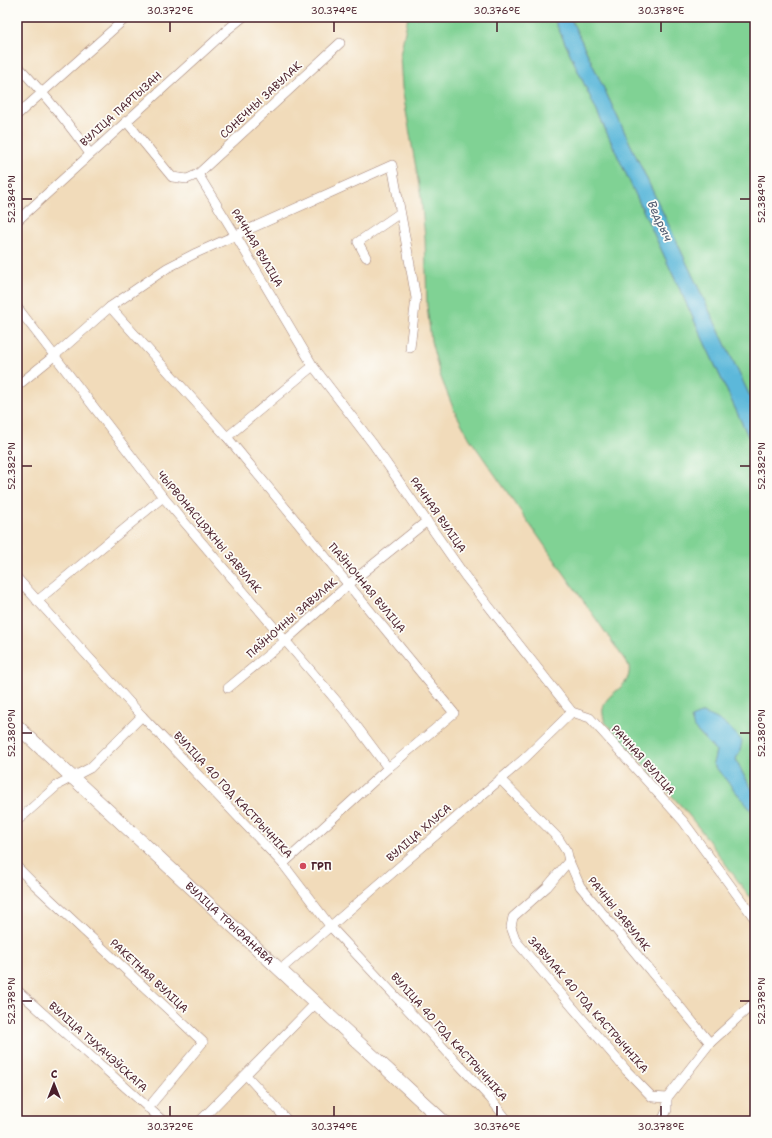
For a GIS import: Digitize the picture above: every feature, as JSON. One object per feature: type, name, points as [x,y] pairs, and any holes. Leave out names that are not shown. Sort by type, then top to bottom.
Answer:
[{"type":"street","points":[[17,115],[127,17]]},
{"type":"street","name":"ВУЛІЦА ПАРТЫЗАН","points":[[17,221],[243,17]]},
{"type":"street","name":"СОНЕЧНЫ ЗАВУЛАК","points":[[198,174],[340,44]]},
{"type":"street","points":[[17,65],[76,133],[90,154]]},
{"type":"street","points":[[126,121],[172,177],[187,179],[198,174]]},
{"type":"street","points":[[17,386],[110,307],[166,268],[196,253],[392,165],[416,298],[410,348]]},
{"type":"street","name":"РАЧНАЯ ВУЛІЦА","points":[[198,174],[313,366],[373,444],[465,576],[572,712],[590,718],[683,821],[755,919]]},
{"type":"street","points":[[366,257],[358,242],[400,213]]},
{"type":"street","name":"ЧЫРВОНАСЦЯЖНЫ ЗАВУЛАК","points":[[17,307],[163,497],[346,712],[388,768]]},
{"type":"street","name":"ПАЎНОЧНАЯ ВУЛІЦА","points":[[110,307],[227,437],[454,712],[388,768],[283,864]]},
{"type":"street","points":[[227,437],[313,366]]},
{"type":"street","points":[[37,601],[163,497]]},
{"type":"street","name":"ПАЎНОЧНЫ ЗАВУЛАК","points":[[228,688],[286,641],[349,584],[427,521]]},
{"type":"street","name":"ВУЛІЦА 40 ГОД КАСТРЫЧНІКА","points":[[17,578],[142,716],[283,864],[332,926],[490,1098],[508,1121]]},
{"type":"street","name":"ВУЛІЦА ХЛУСА","points":[[280,970],[525,758],[572,712]]},
{"type":"street","points":[[17,821],[59,784],[90,768],[142,716]]},
{"type":"street","name":"ВУЛІЦА ТРЫФАНАВА","points":[[17,726],[443,1121]]},
{"type":"street","name":"РАЧНЫ ЗАВУЛАК","points":[[500,779],[558,838],[567,852],[569,861],[580,886],[710,1044]]},
{"type":"street","name":"ЗАВУЛАК 40 ГОД КАСТРЫЧНІКА","points":[[569,861],[547,887],[513,917],[511,927],[516,941],[627,1071],[652,1097],[667,1098]]},
{"type":"street","name":"РАКЕТНАЯ ВУЛІЦА","points":[[17,867],[34,886],[203,1042],[148,1108]]},
{"type":"street","name":"ВУЛІЦА ТУХАЧЭЎСКАГА","points":[[17,990],[163,1121]]},
{"type":"street","points":[[662,1121],[667,1110],[667,1098],[710,1044],[755,1002]]},
{"type":"street","points":[[200,1121],[316,1003]]},
{"type":"street","points":[[246,1075],[288,1121]]},
{"type":"green space","points":[[408,17],[553,17],[755,451],[755,794],[736,759],[740,751],[694,728],[716,751],[713,764],[755,815],[755,904],[684,809],[605,722],[603,712],[604,704],[608,698],[625,682],[629,675],[629,666],[470,439],[454,410],[440,375],[431,341],[427,305],[425,238],[421,197],[402,88],[400,55]]},
{"type":"green space","points":[[570,17],[755,17],[755,407]]},
{"type":"water","name":"Ведрыч","points":[[553,17],[570,17],[755,407],[755,451]]},
{"type":"water","points":[[703,713],[725,724],[742,741],[740,751],[736,759],[755,794],[755,815],[713,764],[716,751],[694,728],[691,718]]},
{"type":"place","name":"ГРП","points":[[303,866]]}]
